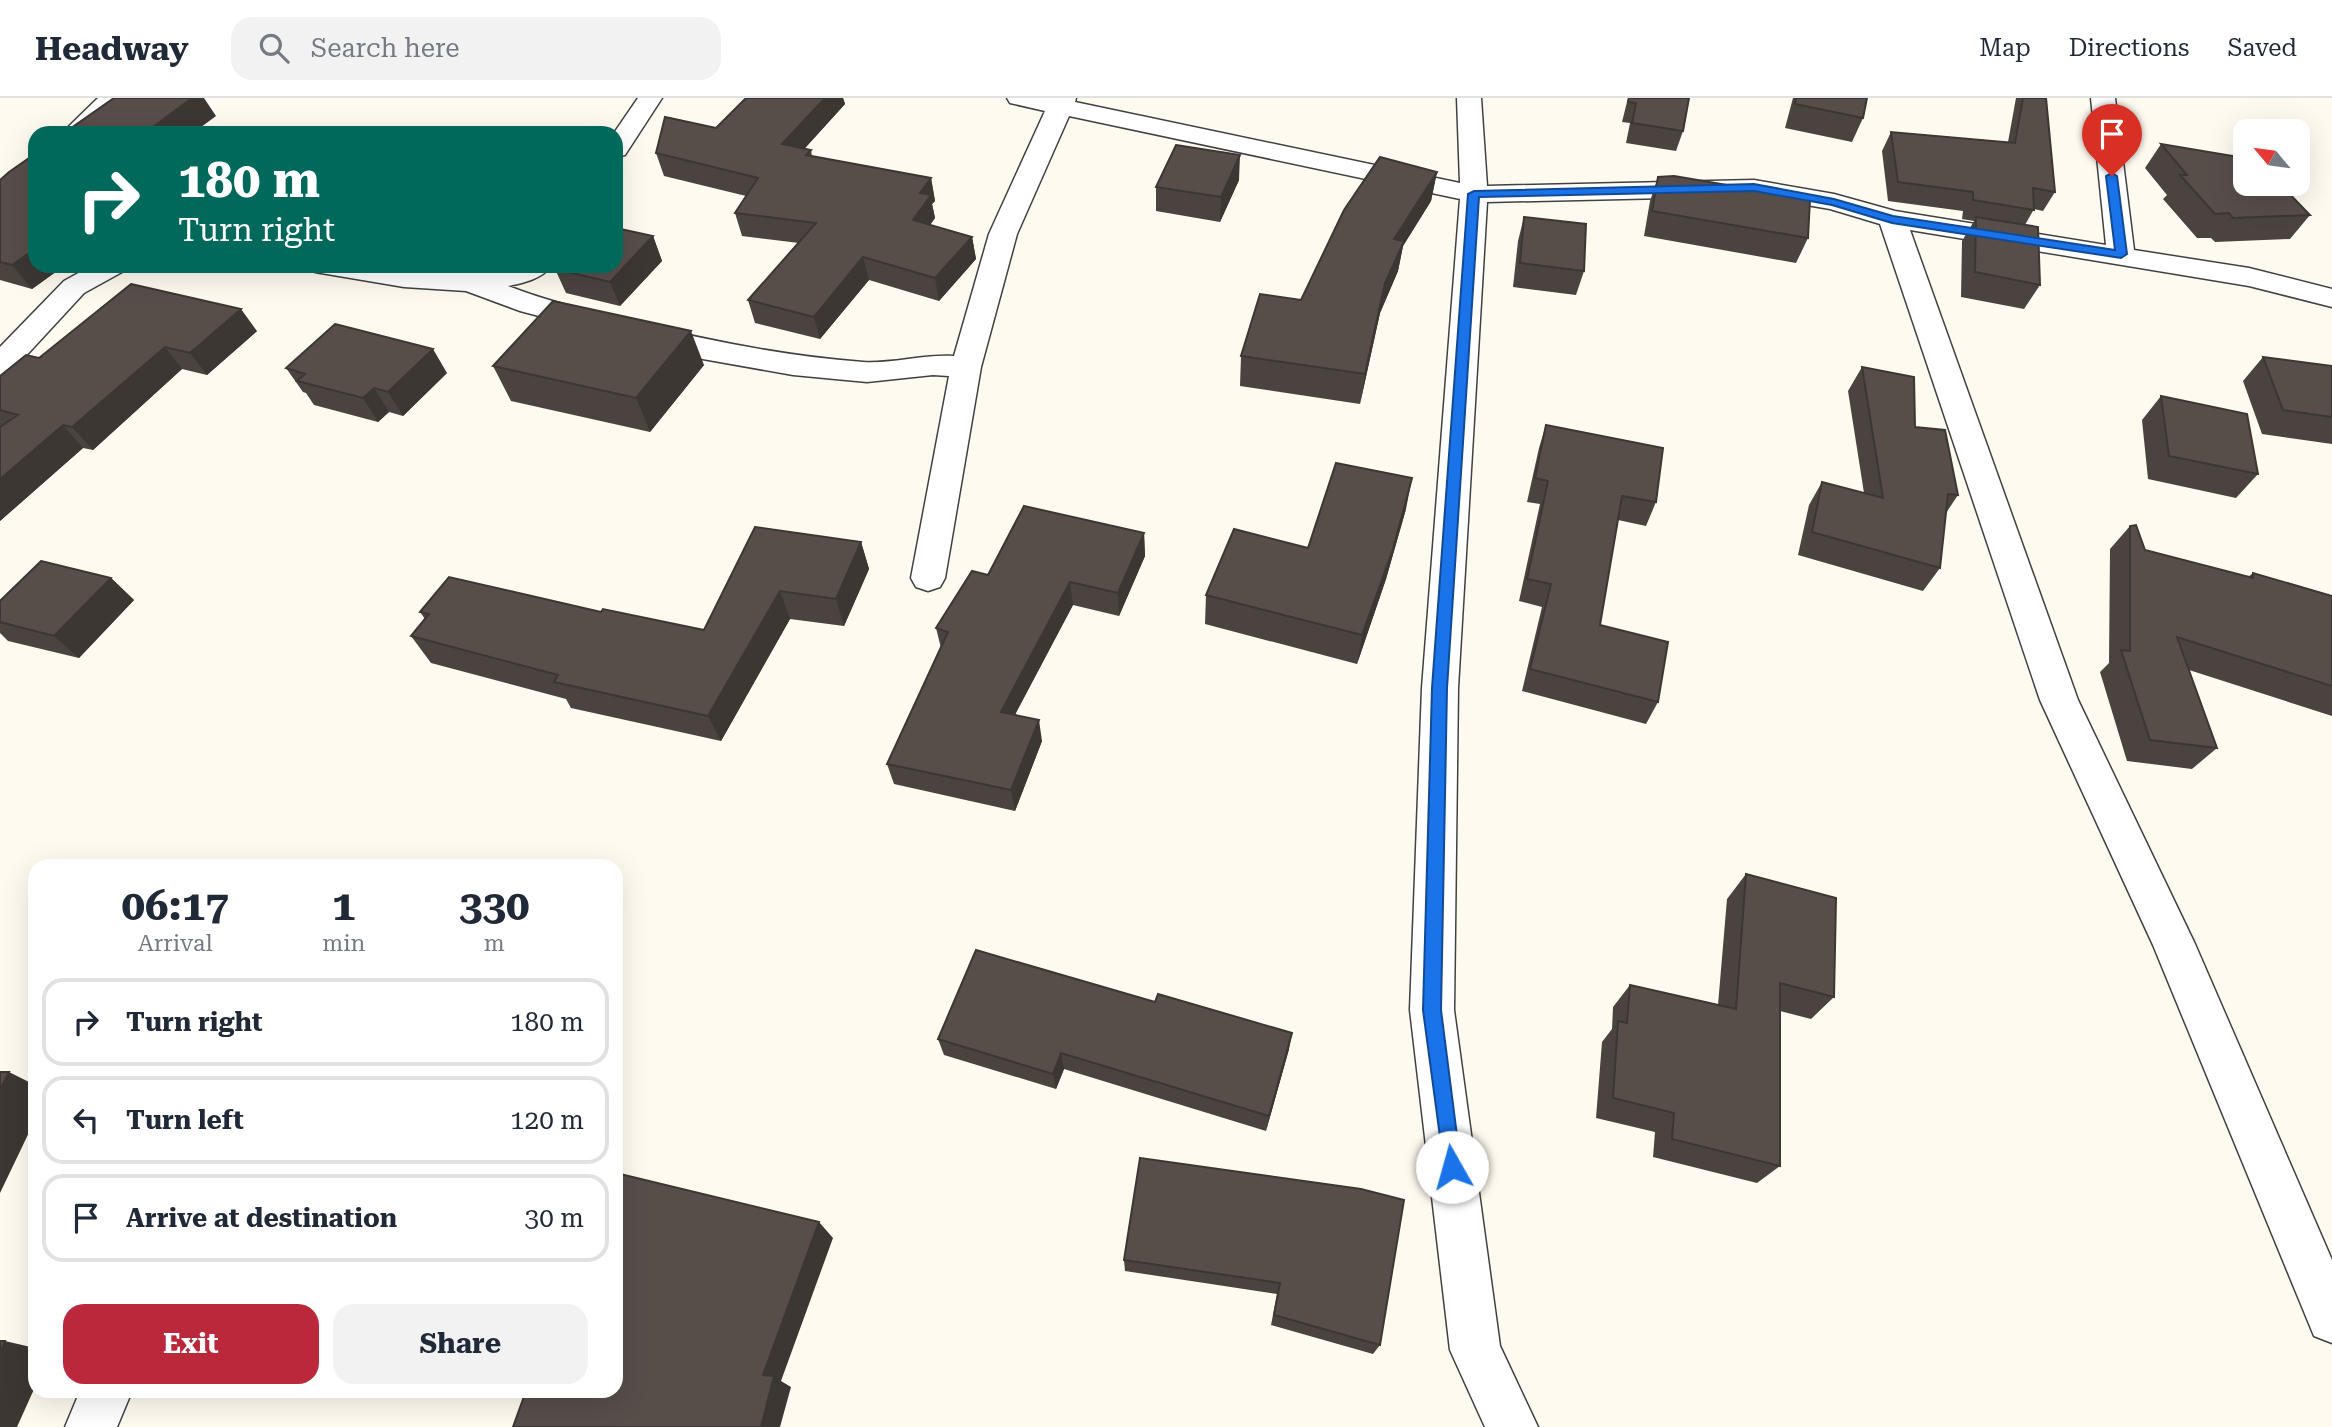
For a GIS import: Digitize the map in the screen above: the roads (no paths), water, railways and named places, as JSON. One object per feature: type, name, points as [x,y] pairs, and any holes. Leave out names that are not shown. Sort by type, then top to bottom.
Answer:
[{"type":"street","points":[[82,126],[112,98]]},
{"type":"street","points":[[623,138],[650,98]]},
{"type":"street","points":[[1020,98],[1063,102],[1474,194],[1754,188],[1834,202],[1892,219],[2121,254],[2249,277],[2332,298]]},
{"type":"street","points":[[1469,98],[1474,194],[1440,688],[1432,1010],[1475,1350],[1512,1427]]},
{"type":"street","points":[[2103,98],[2121,254]]},
{"type":"street","points":[[928,578],[966,367],[1003,234],[1063,102]]},
{"type":"street","points":[[1892,219],[2059,699],[2174,944],[2332,1318]]},
{"type":"street","points":[[0,365],[74,287],[99,273]]},
{"type":"street","points":[[372,273],[468,281],[505,280],[527,273]]},
{"type":"street","points":[[468,281],[556,312],[697,348],[793,365],[867,372],[933,365],[966,367]]},
{"type":"street","points":[[90,1427],[103,1398]]}]
